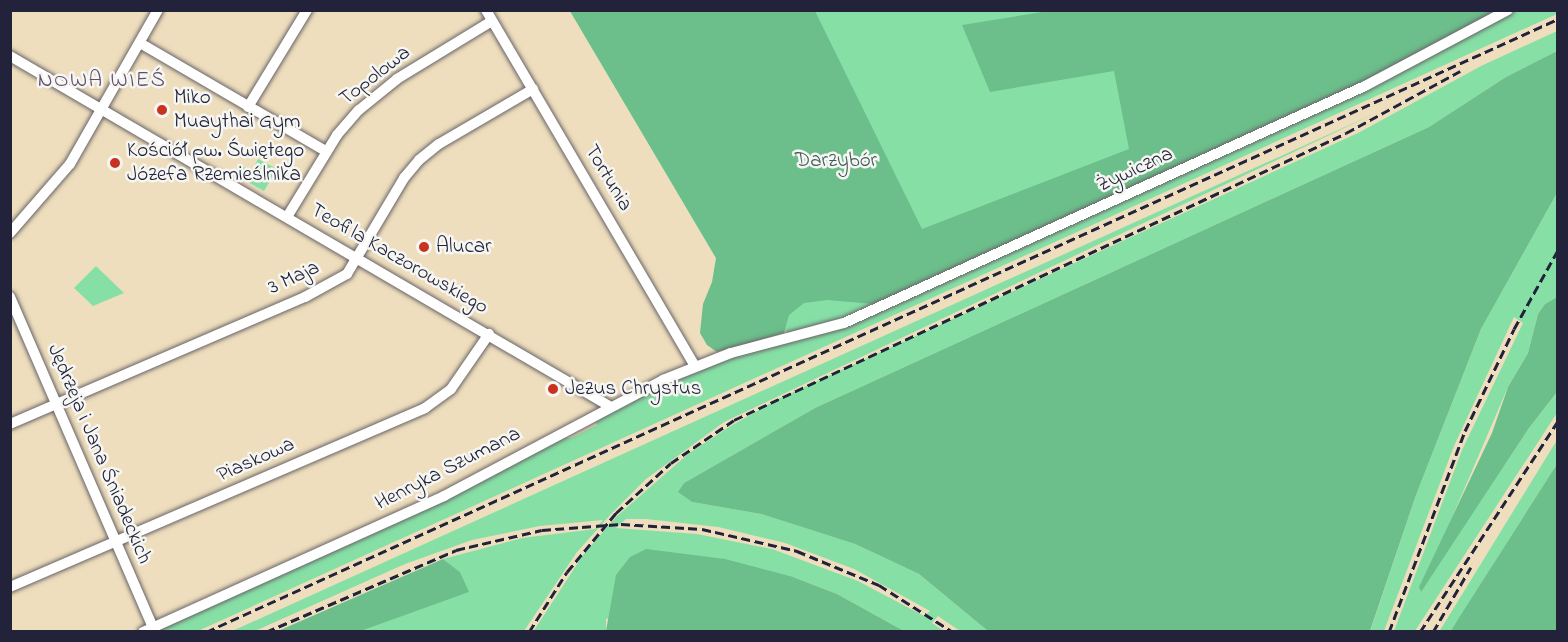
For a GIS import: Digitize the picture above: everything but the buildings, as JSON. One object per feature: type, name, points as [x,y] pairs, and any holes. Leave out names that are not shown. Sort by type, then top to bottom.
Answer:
[{"type":"street","points":[[10,233],[56,184],[158,10]]},
{"type":"street","points":[[249,107],[307,10]]},
{"type":"street","name":"Tortunia","points":[[486,10],[695,366]]},
{"type":"street","name":"Żywiczna","points":[[769,343],[822,331],[869,312],[1354,91],[1508,10]]},
{"type":"street","name":"Topolowa","points":[[286,217],[350,119],[383,88],[492,21]]},
{"type":"street","points":[[140,43],[327,152]]},
{"type":"street","name":"Teofila Kaczorowskiego","points":[[10,56],[611,407]]},
{"type":"street","name":"3 Maja","points":[[10,424],[304,297],[346,274],[358,259],[404,178],[428,151],[533,89]]},
{"type":"street","name":"Jędrzeja i Jana Śniadeckich","points":[[10,297],[115,543],[148,629]]},
{"type":"street","name":"Piaskowa","points":[[10,587],[432,404],[460,379],[489,334]]},
{"type":"street","name":"Henryka Szumana","points":[[148,629],[444,496],[611,407],[695,366],[769,343]]},
{"type":"green space","name":"Darzybór","points":[[1055,10],[1501,11],[1355,86],[874,304],[827,300],[804,303],[789,315],[784,333],[717,352],[707,345],[700,333],[703,304],[712,282],[716,258],[570,11],[815,11],[922,229],[1129,149],[1114,71],[990,92],[962,25]]},
{"type":"green space","name":"Darzybór","points":[[570,11],[1508,11],[844,323],[793,338],[716,258]]},
{"type":"green space","points":[[1515,11],[1557,11],[1557,14],[198,631],[154,632],[563,438],[571,438],[597,425],[595,420],[685,375],[734,357],[849,326],[1360,93]]},
{"type":"green space","points":[[1557,31],[1557,51],[1506,77],[1429,127],[815,408],[684,483],[679,492],[692,502],[761,514],[855,544],[919,574],[988,631],[960,631],[938,616],[932,623],[944,631],[904,631],[837,594],[793,577],[606,619],[606,631],[533,632],[583,555],[616,517],[688,454],[729,427],[776,400],[1358,133],[1481,66]],"holes":[[[626,519],[718,527],[785,543],[854,569],[930,611],[924,616],[858,581],[772,549],[697,534],[616,528]]]},
{"type":"green space","points":[[1557,51],[1557,193],[1481,329],[1416,495],[1370,631],[988,631],[919,574],[855,544],[761,514],[692,502],[678,492],[684,483],[815,408],[1429,127],[1506,77]]},
{"type":"green space","points":[[1378,112],[724,422],[646,479],[611,514],[577,552],[524,631],[361,631],[468,592],[460,572],[443,559],[522,538],[595,529],[603,520],[540,526],[472,540],[405,564],[255,631],[230,632]]},
{"type":"green space","points":[[258,159],[277,169],[264,191],[235,175],[240,165],[252,171]]},
{"type":"green space","points":[[1557,193],[1557,297],[1545,304],[1538,314],[1528,353],[1508,387],[1420,592],[1529,428],[1557,392],[1557,413],[1415,631],[1394,631],[1462,450],[1523,323],[1514,317],[1454,446],[1384,631],[1370,632],[1416,495],[1481,329]]},
{"type":"green space","points":[[96,266],[124,293],[93,306],[74,288]]},
{"type":"green space","points":[[1557,297],[1557,392],[1529,428],[1421,592],[1419,587],[1492,433],[1508,387],[1528,353],[1538,314],[1545,304]]},
{"type":"green space","points":[[1557,440],[1557,464],[1451,631],[1439,632]]},
{"type":"green space","points":[[1557,464],[1557,631],[1451,631],[1455,624]]},
{"type":"green space","points":[[646,549],[725,559],[793,577],[837,594],[904,631],[606,631],[616,575],[630,557]]},
{"type":"green space","points":[[443,559],[460,572],[469,592],[361,631],[278,631]]},
{"type":"railway","points":[[206,632],[1558,19]]},
{"type":"railway","points":[[529,632],[567,572],[616,513],[671,463],[734,420],[1346,133],[1460,71]]},
{"type":"railway","points":[[1389,632],[1465,431],[1514,329],[1558,250]]},
{"type":"railway","points":[[1420,632],[1558,421]]},
{"type":"railway","points":[[266,632],[456,550],[542,530],[621,524],[702,529],[797,551],[879,585],[953,632]]},
{"type":"railway","points":[[1433,632],[1471,567]]},
{"type":"place","name":"Miko Muaythai Gym","points":[[162,110]]},
{"type":"place","name":"Kościół pw. Świętego Józefa Rzemieślnika","points":[[115,163]]},
{"type":"place","name":"Alucar","points":[[424,247]]},
{"type":"place","name":"Jezus Chrystus","points":[[553,389]]},
{"type":"district","name":"NOWA WIEŚ","points":[[102,82]]}]
